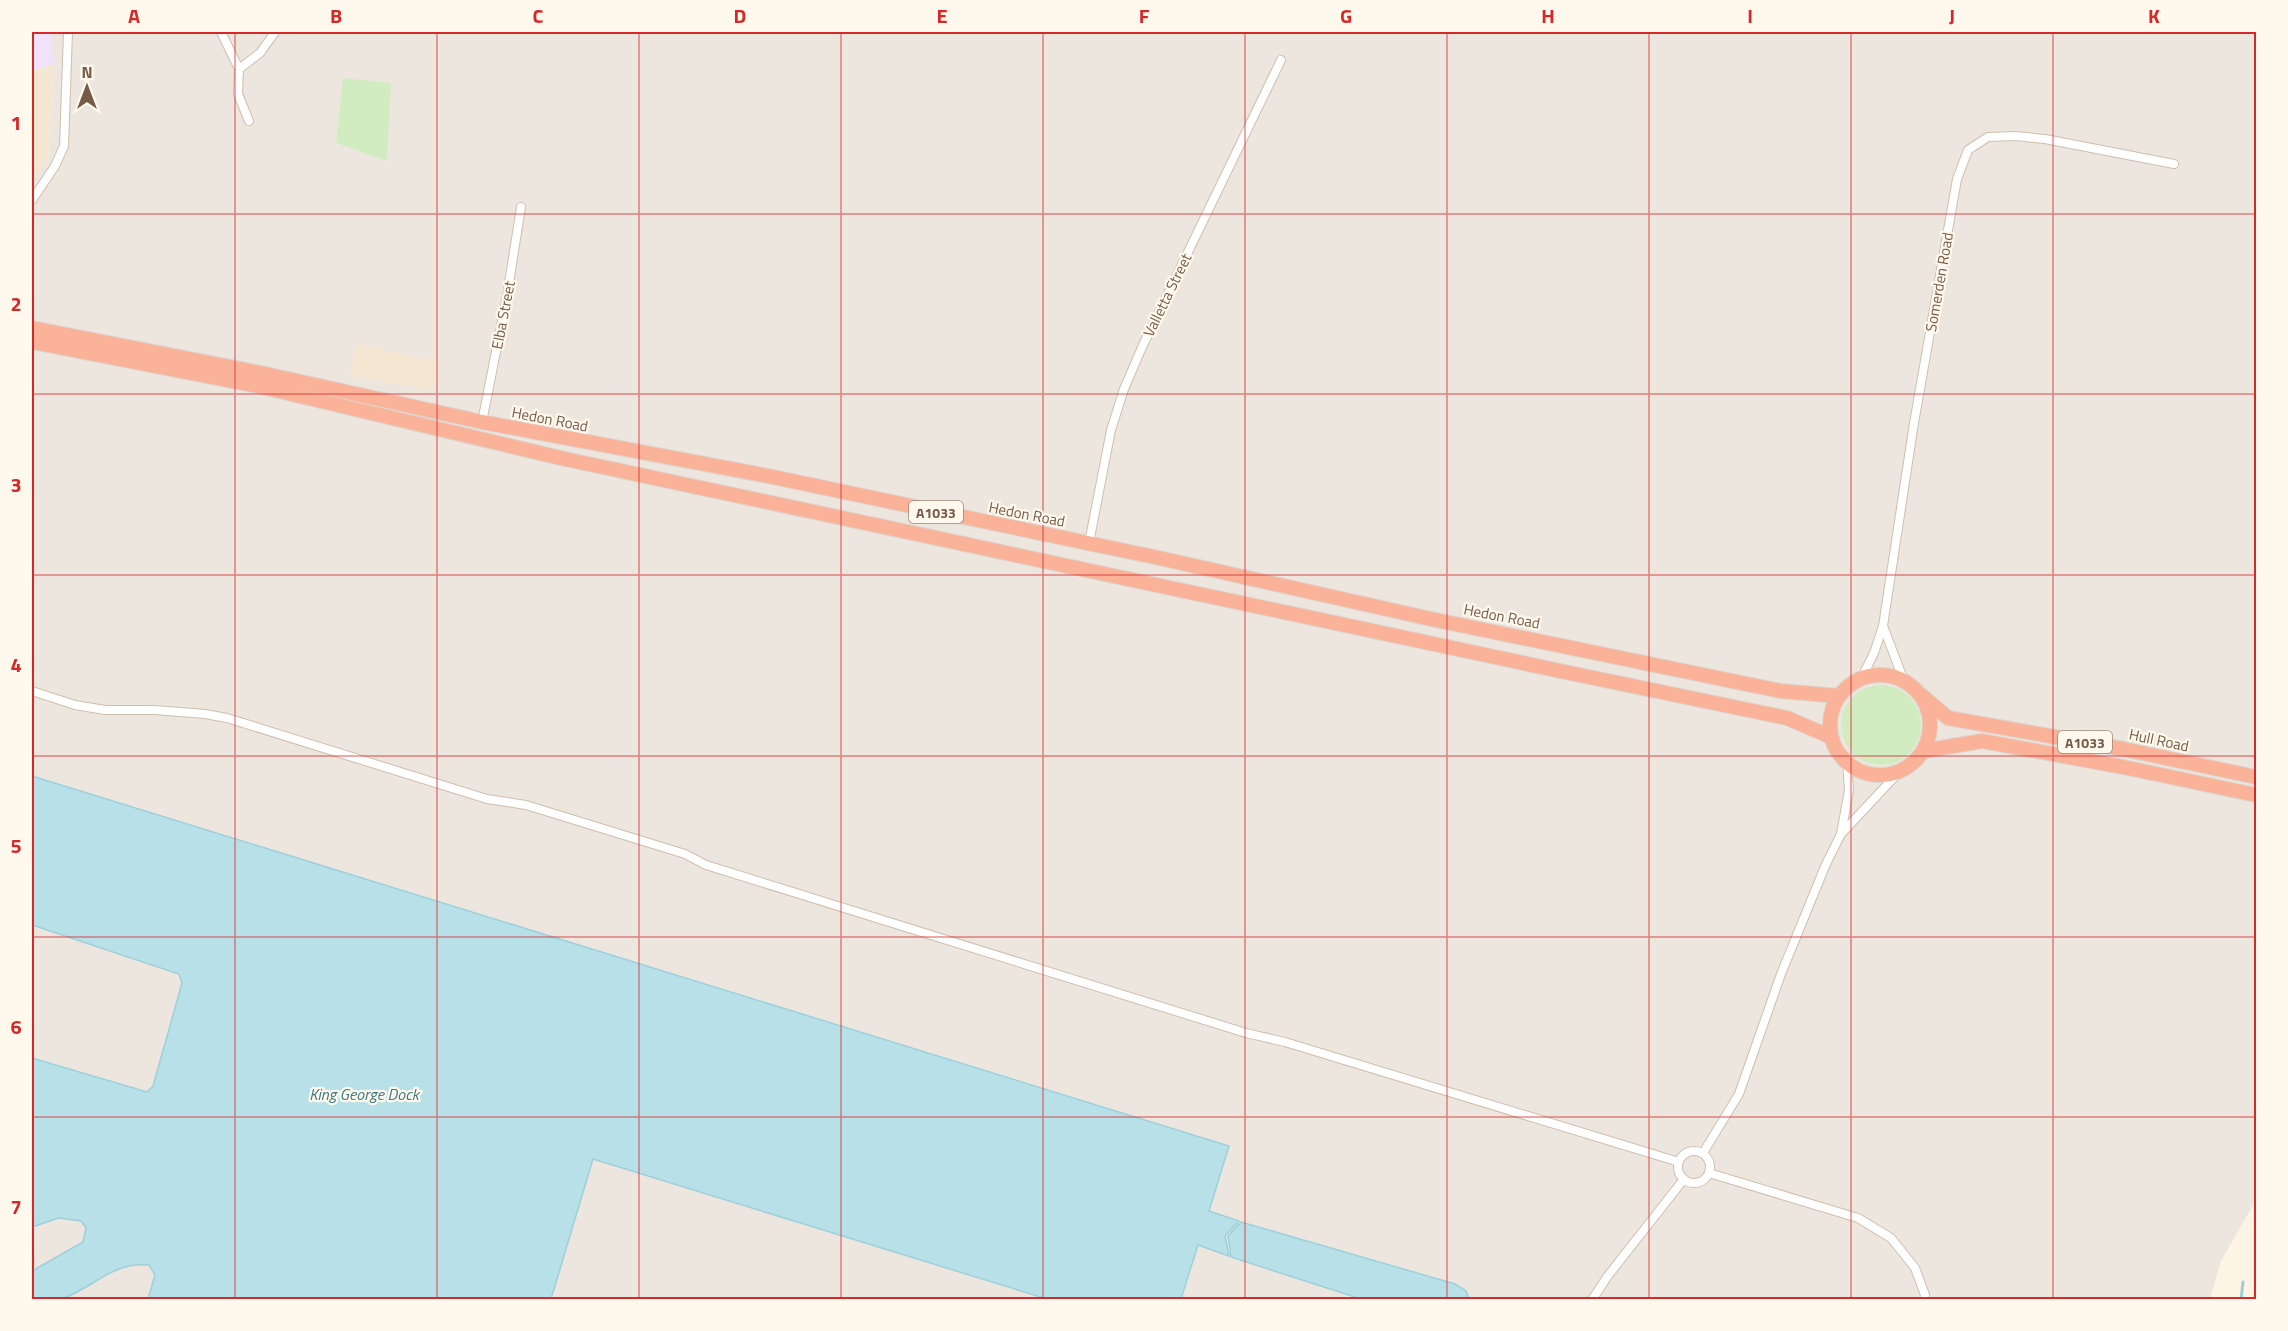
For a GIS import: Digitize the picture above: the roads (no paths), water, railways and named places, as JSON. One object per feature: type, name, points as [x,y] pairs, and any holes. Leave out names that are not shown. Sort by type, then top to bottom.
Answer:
[{"type":"highway","name":"Hedon Road","points":[[32,328],[251,371],[482,422],[730,468],[1780,691],[1839,696]]},
{"type":"highway","name":"A1033","points":[[32,342],[258,386],[565,459],[1565,672],[1716,702],[1787,718],[1831,737]]},
{"type":"highway","name":"A1033","points":[[1861,679],[1875,675],[1890,676],[1904,681],[1920,694]]},
{"type":"highway","points":[[1861,679],[1839,696],[1830,723],[1831,737],[1837,751],[1847,762],[1859,770],[1872,774],[1887,775],[1900,771],[1913,763],[1923,751],[1929,737],[1930,722],[1927,708],[1920,694]]},
{"type":"highway","name":"Hull Road","points":[[1920,694],[1948,718],[2123,749],[2256,777]]},
{"type":"highway","name":"A1033","points":[[1923,751],[1982,741],[2256,795]]},
{"type":"street","points":[[32,200],[55,166],[64,146],[68,32]]},
{"type":"street","points":[[221,32],[238,69],[238,94],[249,121]]},
{"type":"street","points":[[238,69],[260,52],[275,32]]},
{"type":"street","name":"Valletta Street","points":[[1089,543],[1111,430],[1124,389],[1143,345],[1281,60]]},
{"type":"street","name":"Somerden Road","points":[[1861,679],[1874,653],[1883,626],[1914,423],[1956,179],[1968,150],[1988,138],[2016,136],[2045,139],[2174,164]]},
{"type":"street","name":"Elba Street","points":[[482,422],[507,296],[521,207]]},
{"type":"street","points":[[1883,626],[1904,681]]},
{"type":"street","points":[[32,691],[75,705],[105,710],[155,710],[227,718],[487,799],[526,805],[685,854],[706,865],[1246,1033],[1285,1042],[1679,1162]]},
{"type":"street","points":[[1703,1153],[1738,1094],[1781,974],[1826,864],[1841,834],[1849,790],[1847,762]]},
{"type":"street","points":[[1841,834],[1900,771]]},
{"type":"street","points":[[1689,1151],[1703,1153],[1710,1162],[1709,1173],[1699,1182],[1684,1179],[1679,1172],[1679,1162],[1689,1151]]},
{"type":"street","points":[[1709,1173],[1858,1218],[1891,1238],[1915,1268],[1925,1295],[1924,1299]]},
{"type":"street","points":[[1592,1299],[1684,1179]]},
{"type":"water","name":"King George Dock","points":[[32,776],[1229,1146],[1209,1211],[1239,1221],[1225,1236],[1229,1256],[1198,1245],[1181,1299],[1047,1299],[593,1159],[551,1299],[148,1299],[155,1275],[149,1265],[136,1265],[114,1271],[60,1299],[32,1299],[32,1271],[83,1242],[86,1228],[81,1221],[59,1218],[32,1227],[32,1058],[147,1092],[153,1086],[182,983],[179,974],[32,925]]},
{"type":"water","points":[[1241,1222],[1455,1284],[1466,1291],[1469,1299],[1361,1299],[1231,1257],[1228,1236]]},
{"type":"waterway","points":[[2241,1300],[2243,1282]]}]
